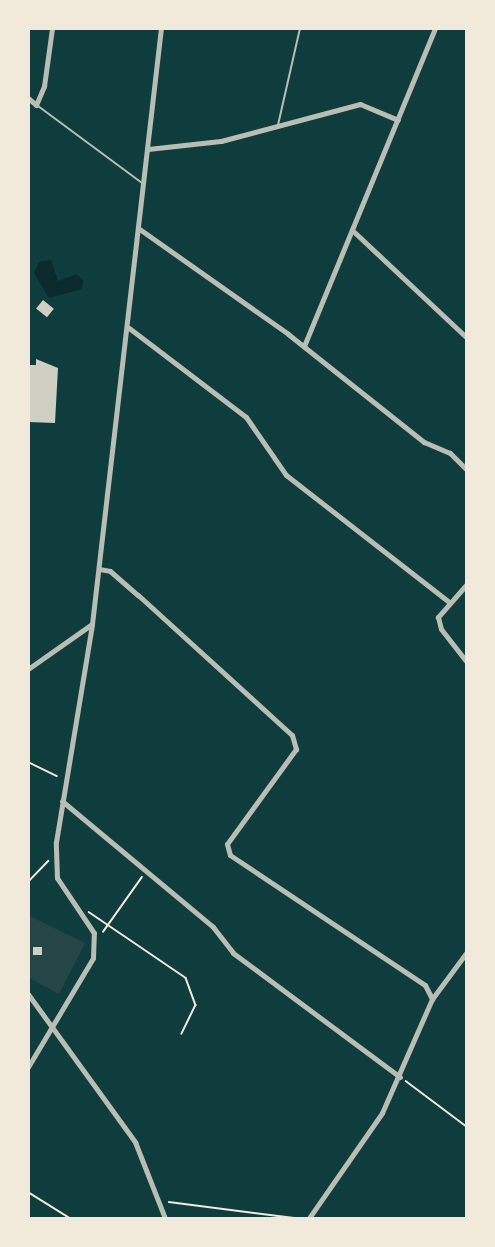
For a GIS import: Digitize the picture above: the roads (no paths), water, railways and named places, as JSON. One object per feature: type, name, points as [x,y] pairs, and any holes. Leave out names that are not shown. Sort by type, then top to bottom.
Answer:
[{"type":"street","points":[[28,98],[36,105],[52,28]]},
{"type":"street","points":[[28,1067],[93,958],[94,933],[57,878],[56,855],[65,780],[92,624],[99,569],[129,328],[142,183],[148,149],[161,28]]},
{"type":"street","points":[[304,346],[435,28]]},
{"type":"street","points":[[148,149],[185,148],[277,127],[360,104],[398,120]]},
{"type":"street","points":[[138,228],[304,346],[423,442],[450,453],[466,469]]},
{"type":"street","points":[[352,230],[466,337]]},
{"type":"street","points":[[129,328],[246,417],[286,475],[448,601]]},
{"type":"street","points":[[99,569],[110,571],[138,595],[292,735],[296,749],[227,844],[230,855],[416,979],[432,999]]},
{"type":"street","points":[[466,585],[448,601],[438,617],[441,629],[466,661]]},
{"type":"street","points":[[28,669],[92,624]]},
{"type":"street","points":[[62,801],[213,927],[233,953],[400,1077]]},
{"type":"street","points":[[309,1218],[382,1113],[400,1077],[432,999],[466,953]]},
{"type":"street","points":[[28,994],[54,1023],[135,1142],[165,1218]]},
{"type":"lane","points":[[277,127],[300,28]]},
{"type":"lane","points":[[36,105],[142,183]]}]
